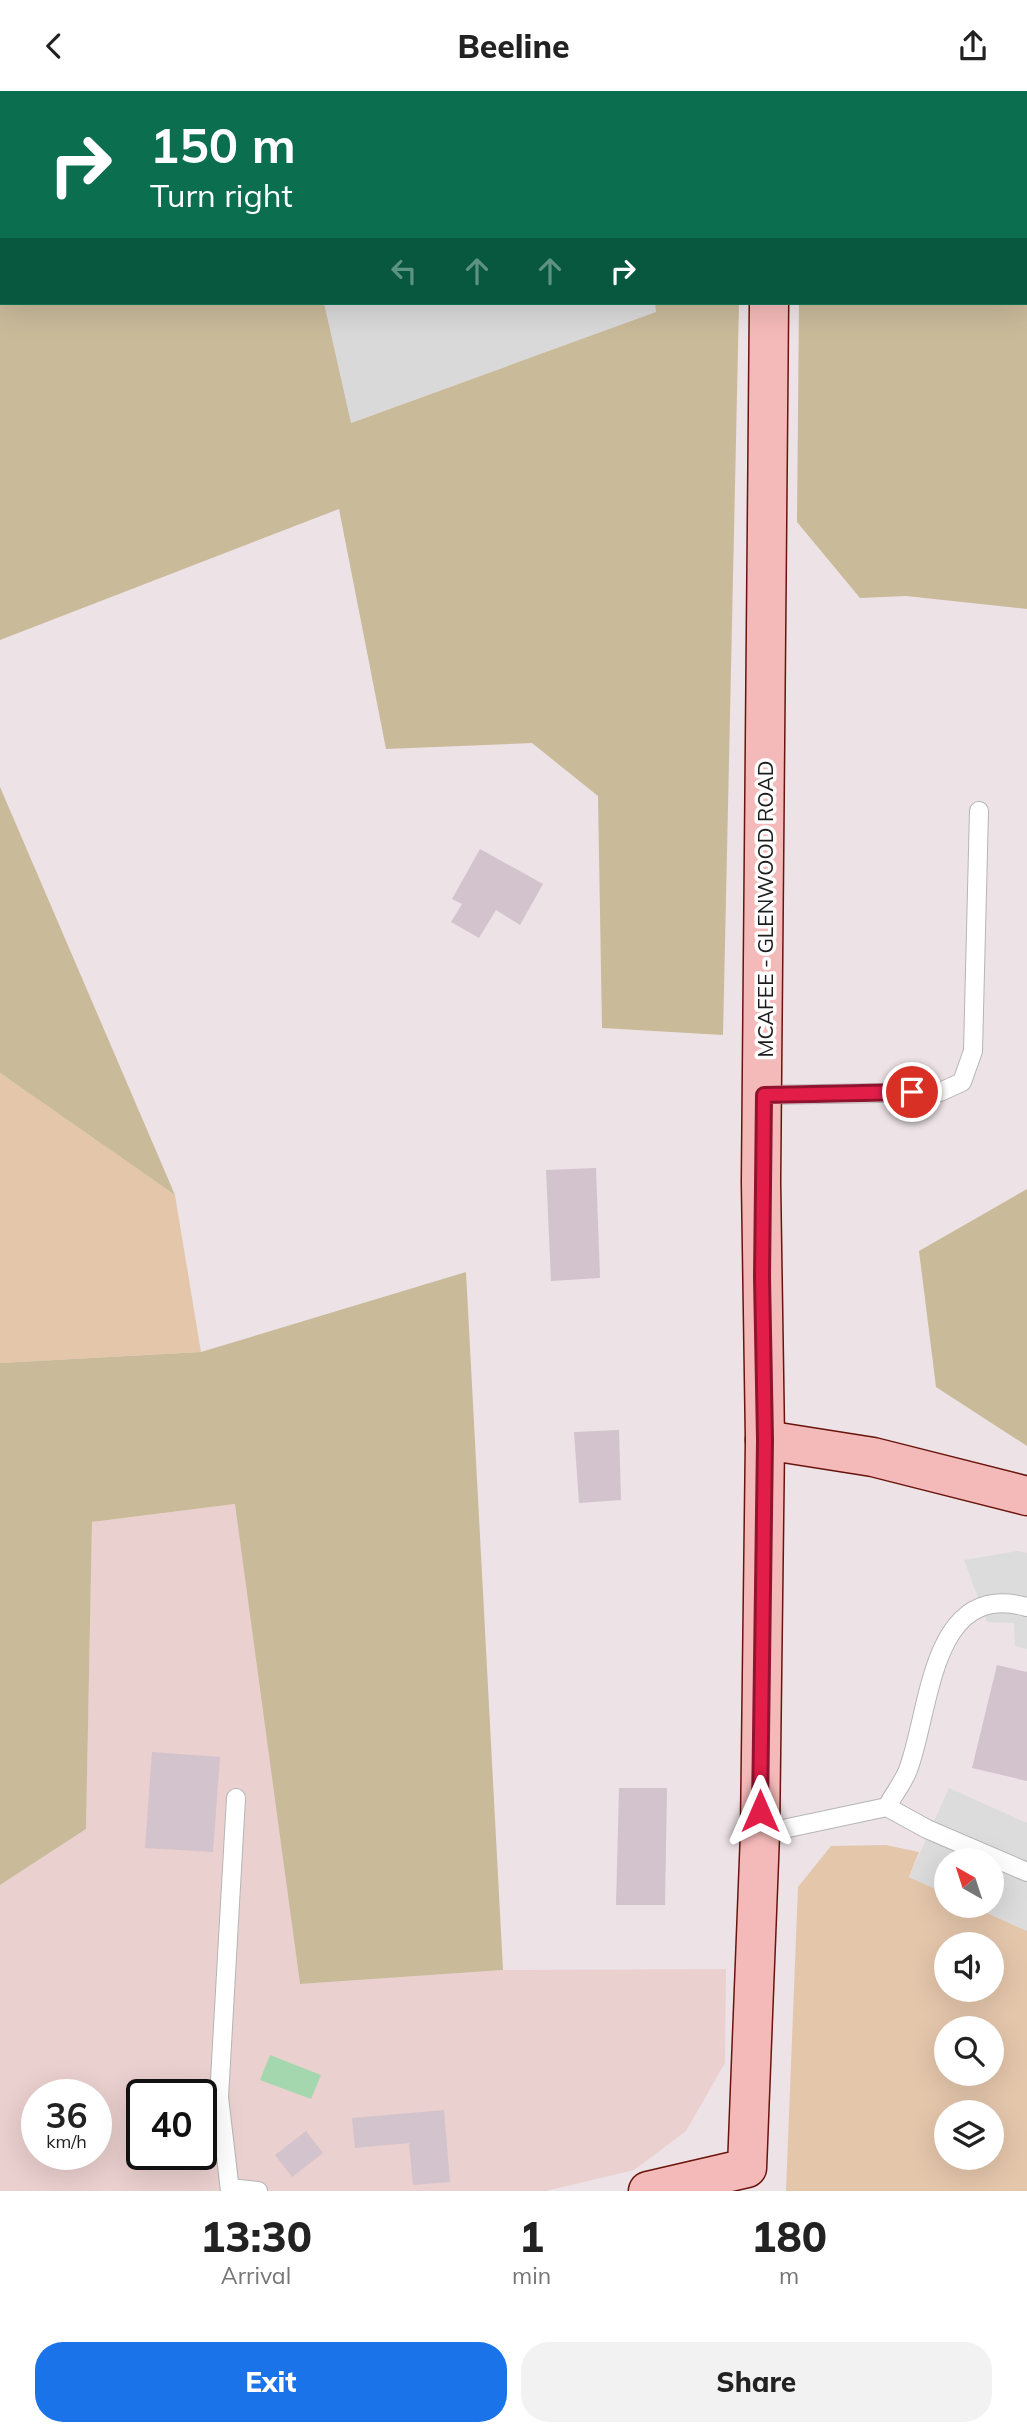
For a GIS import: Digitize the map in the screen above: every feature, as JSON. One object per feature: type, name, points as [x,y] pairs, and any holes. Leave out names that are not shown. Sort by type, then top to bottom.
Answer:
[{"type":"street","name":"MCAFEE - GLENWOOD ROAD","points":[[648,2191],[747,2168],[760,1834],[765,1440],[762,1277],[769,305]]},
{"type":"street","points":[[765,1440],[873,1457],[1027,1496]]},
{"type":"lane","points":[[764,1095],[940,1091],[962,1082],[973,1051],[979,811]]},
{"type":"lane","points":[[887,1807],[907,1771],[939,1661],[956,1622],[972,1610],[994,1602],[1027,1607]]},
{"type":"lane","points":[[236,1798],[219,2097],[230,2189],[258,2191]]},
{"type":"lane","points":[[760,1834],[887,1807],[927,1829],[1027,1872]]},
{"type":"shaded area","points":[[0,305],[324,305],[351,423],[656,312],[655,305],[739,305],[723,1035],[602,1028],[598,796],[532,743],[386,749],[339,509],[0,640]]},
{"type":"shaded area","points":[[324,305],[655,305],[657,312],[350,423]]},
{"type":"shaded area","points":[[799,305],[1027,305],[1027,609],[906,596],[860,598],[797,522]]},
{"type":"shaded area","points":[[0,787],[175,1195],[0,1073]]},
{"type":"shaded area","points":[[0,1073],[175,1195],[201,1352],[0,1363]]},
{"type":"shaded area","points":[[1027,1189],[1027,1446],[936,1387],[919,1251]]},
{"type":"shaded area","points":[[466,1272],[503,1970],[300,1984],[235,1504],[92,1522],[86,1829],[0,1885],[0,1363],[201,1352]]},
{"type":"shaded area","points":[[236,1504],[300,1984],[503,1970],[726,1969],[725,2063],[686,2131],[634,2170],[546,2191],[0,2191],[0,1885],[86,1829],[92,1522]]},
{"type":"shaded area","points":[[1018,1551],[1027,1553],[1027,1649],[1015,1646],[1014,1623],[987,1622],[964,1560]]},
{"type":"shaded area","points":[[949,1788],[1027,1823],[1027,1931],[998,1918],[1004,1918],[1004,1848],[934,1848],[934,1888],[909,1877]]},
{"type":"shaded area","points":[[886,1845],[919,1852],[909,1877],[934,1888],[934,1918],[998,1918],[1027,1931],[1027,2191],[786,2191],[798,1887],[831,1846]]},
{"type":"shaded area","points":[[270,2055],[321,2075],[311,2099],[260,2080]]},
{"type":"building","points":[[480,849],[543,884],[520,925],[496,910],[479,938],[451,922],[462,904],[452,899]]},
{"type":"building","points":[[596,1168],[600,1278],[551,1281],[546,1170]]},
{"type":"building","points":[[619,1430],[621,1500],[579,1503],[574,1432]]},
{"type":"building","points":[[997,1665],[1027,1672],[1027,1781],[972,1768]]},
{"type":"building","points":[[152,1752],[220,1757],[213,1852],[145,1848]]},
{"type":"building","points":[[619,1788],[667,1788],[665,1905],[616,1905]]},
{"type":"building","points":[[444,2110],[450,2182],[413,2185],[409,2143],[355,2148],[352,2118]]},
{"type":"building","points":[[306,2131],[323,2153],[292,2177],[275,2155]]},
{"type":"route","points":[[760,1811],[765,1440],[761,1182],[764,1095],[912,1092]]}]
